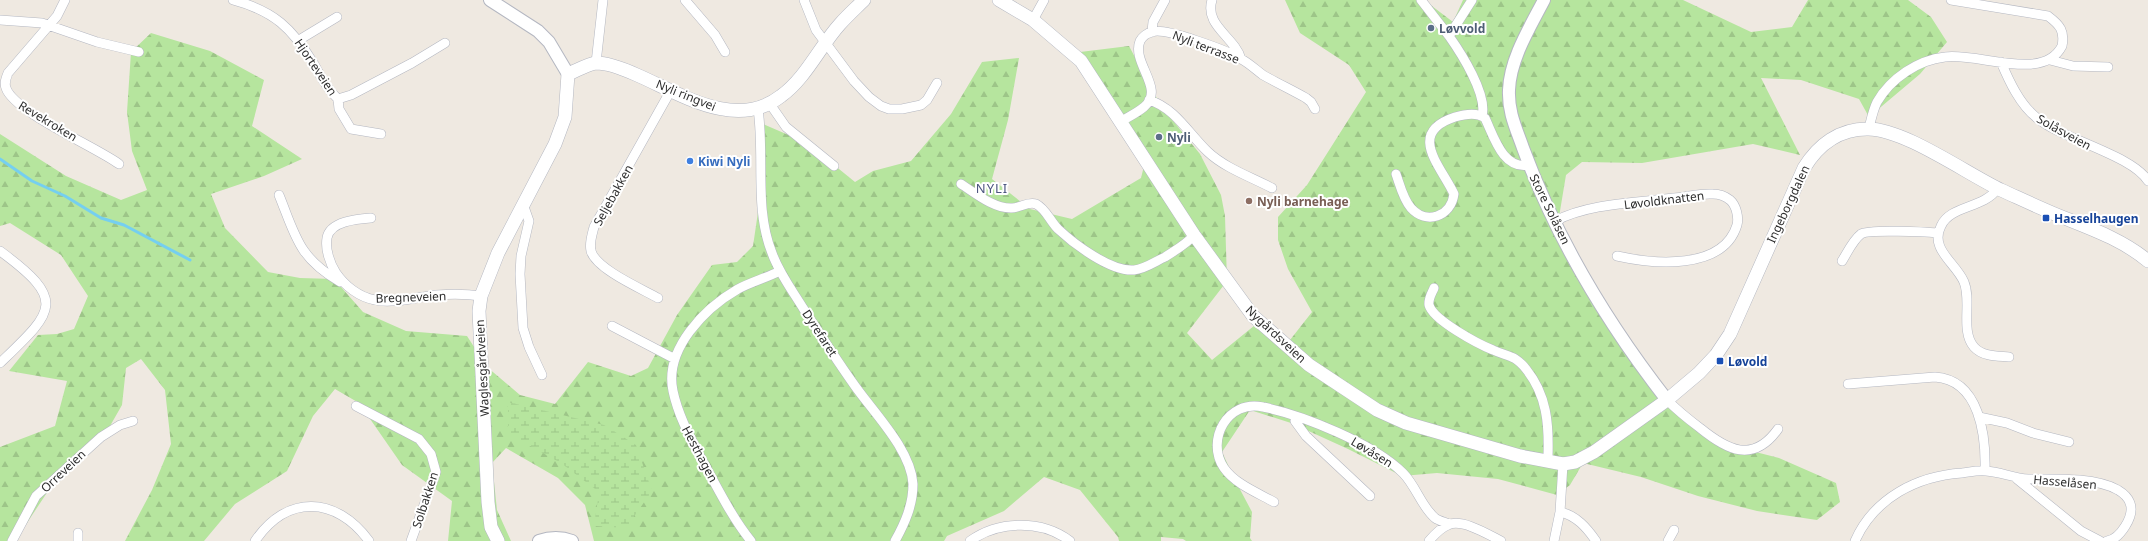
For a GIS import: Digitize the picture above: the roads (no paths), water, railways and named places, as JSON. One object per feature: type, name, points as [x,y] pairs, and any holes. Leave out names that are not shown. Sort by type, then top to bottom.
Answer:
[{"type":"main road","points":[[764,106],[790,88],[840,24],[864,0]]},
{"type":"main road","name":"Nygårdsveien","points":[[1000,0],[1033,20],[1081,62],[1194,235],[1253,316],[1309,365],[1353,396],[1406,424],[1498,450],[1563,464]]},
{"type":"main road","points":[[568,74],[596,63]]},
{"type":"main road","name":"Nyli ringvei","points":[[596,63],[628,71],[721,110],[732,112],[764,106]]},
{"type":"main road","name":"Waglesgårdveien","points":[[498,541],[491,527],[488,502],[488,478],[480,370],[478,311],[481,296],[498,253],[555,144],[565,117],[568,74]]},
{"type":"main road","name":"Ingeborgdalen","points":[[1563,464],[1575,462],[1594,452],[1667,400],[1699,373],[1716,355],[1730,334],[1808,162],[1820,146],[1855,129],[1869,128],[1892,134],[1924,147],[1998,188],[2104,234],[2127,246],[2148,261]]},
{"type":"street","name":"Revekroken","points":[[64,0],[57,16],[8,73],[5,83],[6,90],[14,100],[30,112],[119,164]]},
{"type":"street","name":"Hjorteveien","points":[[233,0],[267,12],[284,24],[299,40],[330,92],[338,99],[339,109],[351,129],[381,134]]},
{"type":"street","points":[[490,0],[538,31],[549,42],[568,74]]},
{"type":"street","points":[[596,63],[603,0]]},
{"type":"street","points":[[685,0],[715,35],[725,52]]},
{"type":"street","points":[[804,0],[822,48],[869,97],[881,106],[889,109],[902,109],[921,104],[927,100],[937,83]]},
{"type":"street","points":[[1033,20],[1044,0]]},
{"type":"street","points":[[1120,122],[1144,106],[1152,93],[1139,50],[1140,42],[1144,36],[1152,31],[1153,22],[1165,0]]},
{"type":"street","points":[[1212,0],[1210,8],[1212,17],[1239,51],[1241,59]]},
{"type":"street","points":[[1421,0],[1449,36],[1474,80],[1481,99],[1482,116]]},
{"type":"street","points":[[1449,36],[1472,0]]},
{"type":"street","name":"Store Solåsen","points":[[1544,0],[1512,70],[1509,88],[1509,106],[1513,123],[1529,165],[1555,221],[1596,300],[1667,400]]},
{"type":"street","points":[[1950,0],[2048,16],[2058,23],[2064,38],[2060,51],[2050,60]]},
{"type":"street","points":[[299,40],[337,18]]},
{"type":"street","points":[[0,20],[42,23],[97,42],[139,52]]},
{"type":"street","name":"Nyli terrasse","points":[[1152,31],[1166,32],[1183,36],[1241,59],[1261,73],[1306,98],[1311,102],[1315,109]]},
{"type":"street","name":"Hjorteveien","points":[[338,99],[351,95],[412,64],[445,43]]},
{"type":"street","points":[[1869,128],[1876,104],[1885,90],[1899,77],[1916,65],[1946,56],[2025,64],[2050,60],[2073,66],[2108,67]]},
{"type":"street","name":"Solåsveien","points":[[2001,62],[2026,108],[2037,118],[2060,132],[2122,160],[2139,171],[2148,181]]},
{"type":"street","name":"Seljebakken","points":[[658,298],[604,267],[591,253],[590,244],[594,227],[671,90]]},
{"type":"street","points":[[1149,100],[1166,107],[1208,152],[1218,160],[1272,188]]},
{"type":"street","points":[[764,106],[786,127],[834,166]]},
{"type":"street","name":"Dyrefaret","points":[[764,106],[761,132],[761,201],[765,230],[780,271],[838,362],[892,433],[909,468],[913,483],[912,500],[906,521],[895,541]]},
{"type":"street","points":[[1396,174],[1407,203],[1412,209],[1427,218],[1434,218],[1442,214],[1448,209],[1454,194],[1430,152],[1430,137],[1433,130],[1440,124],[1455,117],[1473,114],[1485,118],[1507,160],[1521,167],[1529,165]]},
{"type":"street","points":[[961,184],[985,200],[1005,208],[1014,208],[1030,203],[1036,204],[1046,213],[1056,227],[1076,244],[1108,263],[1125,269],[1134,270],[1148,266],[1167,255],[1194,235]]},
{"type":"street","points":[[1998,188],[1986,201],[1947,217],[1942,222],[1938,233],[1938,239],[1943,252],[1964,283],[1968,328],[1972,344],[1975,348],[1986,354],[2009,357]]},
{"type":"street","name":"Løvoldknatten","points":[[1555,221],[1581,211],[1610,206],[1712,194],[1729,199],[1734,204],[1738,222],[1735,232],[1729,242],[1722,248],[1707,255],[1691,260],[1674,261],[1641,261],[1617,256]]},
{"type":"street","name":"Bregneveien","points":[[279,195],[305,254],[313,264],[360,294],[375,301],[436,295],[481,296]]},
{"type":"street","points":[[523,204],[529,221],[521,256],[520,274],[523,328],[529,347],[542,375]]},
{"type":"street","points":[[344,285],[331,263],[327,247],[327,235],[338,225],[371,218]]},
{"type":"street","points":[[1842,261],[1856,239],[1865,232],[1880,230],[1938,233]]},
{"type":"street","points":[[0,251],[32,277],[40,286],[47,303],[46,311],[39,323],[0,364]]},
{"type":"street","name":"Hesthagen","points":[[751,541],[719,491],[681,418],[672,389],[675,359],[687,334],[699,320],[721,301],[738,289],[780,271]]},
{"type":"street","points":[[1434,288],[1429,299],[1429,305],[1440,320],[1493,351],[1513,356],[1526,369],[1537,386],[1546,410],[1549,428],[1548,456],[1545,460]]},
{"type":"street","points":[[612,326],[675,359]]},
{"type":"street","points":[[1848,384],[1935,377],[1949,379],[1960,384],[1965,389],[1979,416],[1985,442],[1985,471]]},
{"type":"street","points":[[1667,400],[1718,443],[1730,448],[1742,451],[1754,449],[1773,436],[1778,429]]},
{"type":"street","name":"Solbakken","points":[[356,406],[419,439],[432,454],[436,472],[411,541]]},
{"type":"street","name":"Løvåsen","points":[[1274,502],[1236,480],[1225,469],[1218,458],[1218,438],[1227,417],[1245,406],[1263,407],[1330,428],[1378,453],[1404,474],[1435,518],[1449,524]]},
{"type":"street","points":[[1979,416],[2007,423],[2033,433],[2069,442]]},
{"type":"street","points":[[1297,417],[1296,421],[1306,436],[1370,496]]},
{"type":"street","name":"Orreveien","points":[[12,541],[36,496],[101,437],[120,425],[133,421]]},
{"type":"street","points":[[1554,541],[1560,512],[1563,464]]},
{"type":"street","name":"Hasselåsen","points":[[1854,541],[1866,522],[1877,509],[1902,488],[1936,476],[1985,471],[2017,478],[2088,482],[2118,490],[2127,497],[2131,504],[2131,512],[2126,524],[2118,536],[2107,541]]},
{"type":"street","name":"Hasselåsen","points":[[2017,478],[2082,531],[2100,541]]},
{"type":"street","points":[[255,541],[271,523],[288,512],[314,505],[324,507],[348,518],[360,529],[369,541]]},
{"type":"street","points":[[1560,512],[1575,518],[1584,526],[1596,541]]},
{"type":"street","points":[[1429,541],[1449,524],[1469,526],[1501,541]]},
{"type":"street","points":[[970,541],[983,532],[997,528],[1029,526],[1049,530],[1070,541]]},
{"type":"street","points":[[1668,541],[1674,530]]},
{"type":"street","points":[[540,541],[547,538],[563,538],[572,541]]},
{"type":"waterway","points":[[0,159],[32,181],[65,196],[101,218],[124,225],[190,260]]},
{"type":"place","name":"Løvvold","points":[[1431,28]]},
{"type":"place","name":"Nyli","points":[[1159,137]]},
{"type":"place","name":"Kiwi Nyli","points":[[690,161]]},
{"type":"place","name":"Nyli barnehage","points":[[1249,201]]},
{"type":"place","name":"Hasselhaugen","points":[[2046,218]]},
{"type":"place","name":"Løvold","points":[[1720,361]]},
{"type":"district","name":"NYLI","points":[[992,188]]}]
